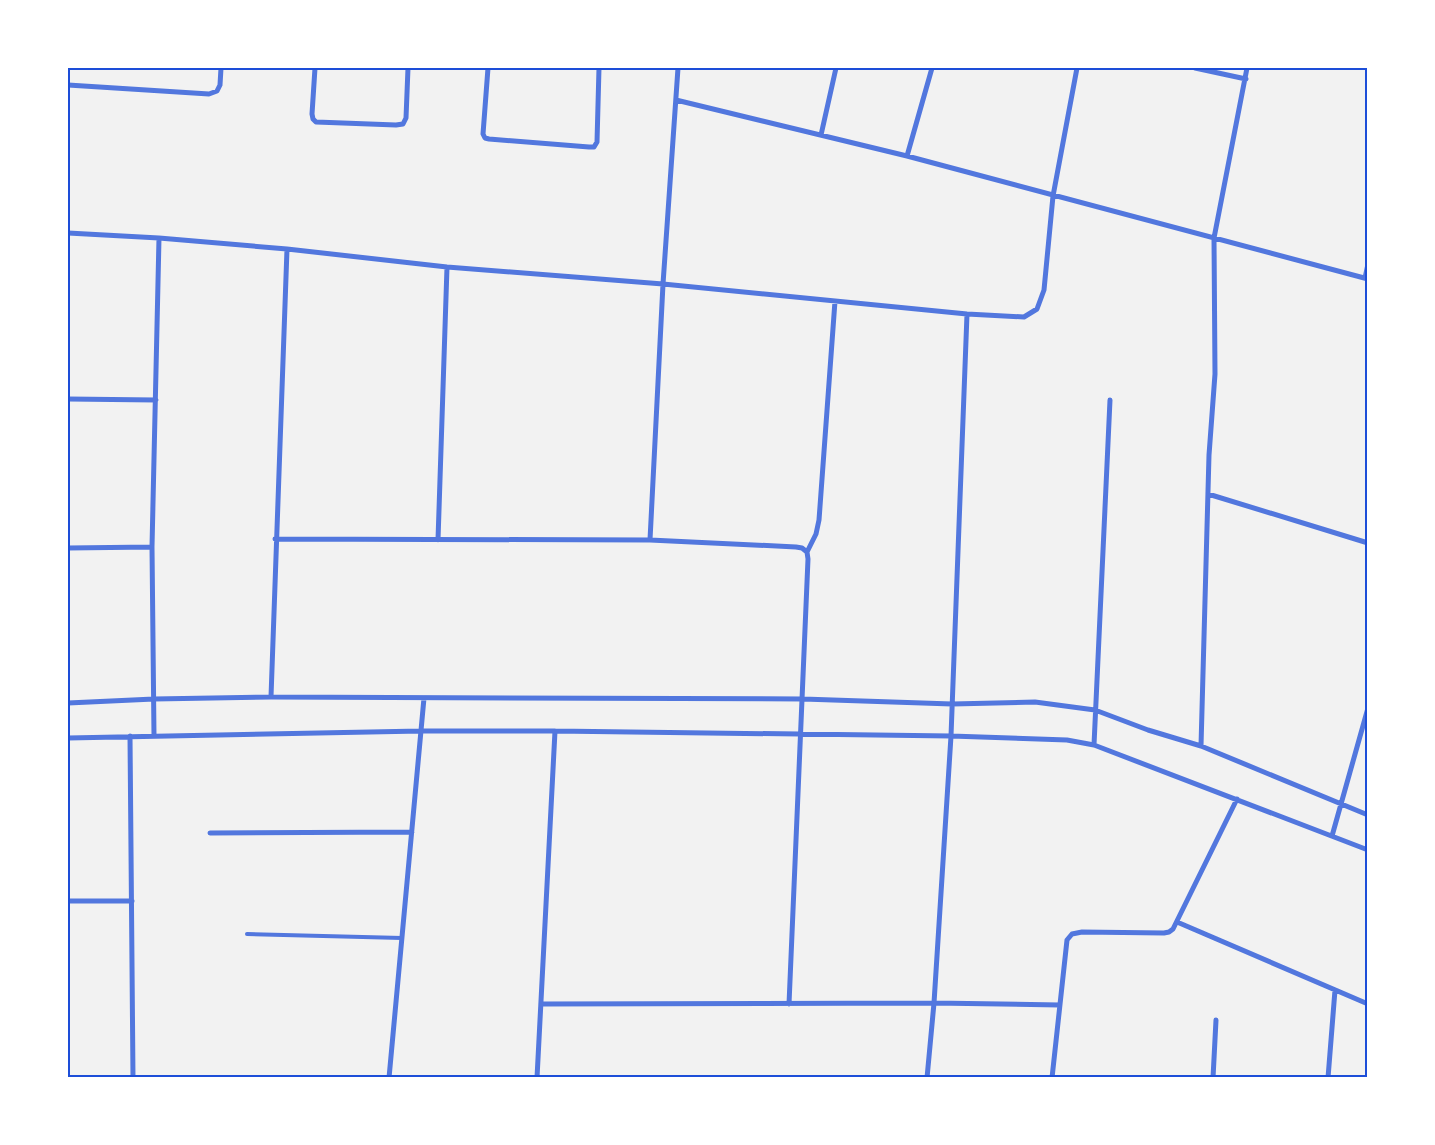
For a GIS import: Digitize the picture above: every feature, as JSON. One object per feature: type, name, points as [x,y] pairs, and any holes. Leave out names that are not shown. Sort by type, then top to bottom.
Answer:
[{"type":"street","points":[[68,85],[209,94],[217,91],[220,85],[221,68]]},
{"type":"street","points":[[315,68],[312,114],[316,122],[396,126],[403,124],[406,118],[408,68]]},
{"type":"street","points":[[488,68],[483,134],[485,138],[594,147],[597,142],[599,68]]},
{"type":"street","points":[[650,540],[663,284],[678,68]]},
{"type":"street","points":[[821,135],[836,68]]},
{"type":"street","points":[[907,156],[932,68]]},
{"type":"street","points":[[68,233],[159,238],[287,249],[447,267],[663,284],[967,314],[1024,317],[1038,309],[1044,290],[1053,196],[1077,68]]},
{"type":"street","points":[[1195,68],[1246,78]]},
{"type":"street","points":[[1201,746],[1209,454],[1215,374],[1214,238],[1247,68]]},
{"type":"street","points":[[676,100],[907,156],[1366,278],[1368,264]]},
{"type":"street","points":[[154,736],[152,547],[159,238]]},
{"type":"street","points":[[271,697],[275,539],[287,249]]},
{"type":"street","points":[[438,540],[447,267]]},
{"type":"street","points":[[789,1004],[802,734],[807,552],[816,534],[819,520],[835,301]]},
{"type":"street","points":[[926,1078],[934,1003],[951,736],[967,314]]},
{"type":"street","points":[[68,399],[156,400]]},
{"type":"street","points":[[1094,745],[1110,400]]},
{"type":"street","points":[[1208,494],[1368,542]]},
{"type":"street","points":[[275,539],[650,540],[796,547],[802,548],[807,552]]},
{"type":"street","points":[[68,548],[152,547]]},
{"type":"street","points":[[68,703],[271,697],[803,700],[952,704],[1035,702],[1095,710],[1148,730],[1201,746],[1368,816]]},
{"type":"street","points":[[389,1078],[424,698]]},
{"type":"street","points":[[1332,836],[1368,708]]},
{"type":"street","points":[[68,738],[421,731],[555,731],[951,736],[1067,740],[1094,745],[1368,850]]},
{"type":"street","points":[[537,1078],[555,731]]},
{"type":"street","points":[[130,736],[133,1078]]},
{"type":"street","points":[[1052,1078],[1067,940],[1072,934],[1082,932],[1164,933],[1173,929],[1237,799]]},
{"type":"street","points":[[210,833],[412,832]]},
{"type":"street","points":[[68,901],[132,901]]},
{"type":"street","points":[[1177,922],[1368,1004]]},
{"type":"street","points":[[1328,1078],[1335,990]]},
{"type":"street","points":[[541,1004],[934,1003],[1060,1005]]},
{"type":"street","points":[[1213,1078],[1216,1020]]},
{"type":"lane","points":[[247,934],[402,938]]}]
